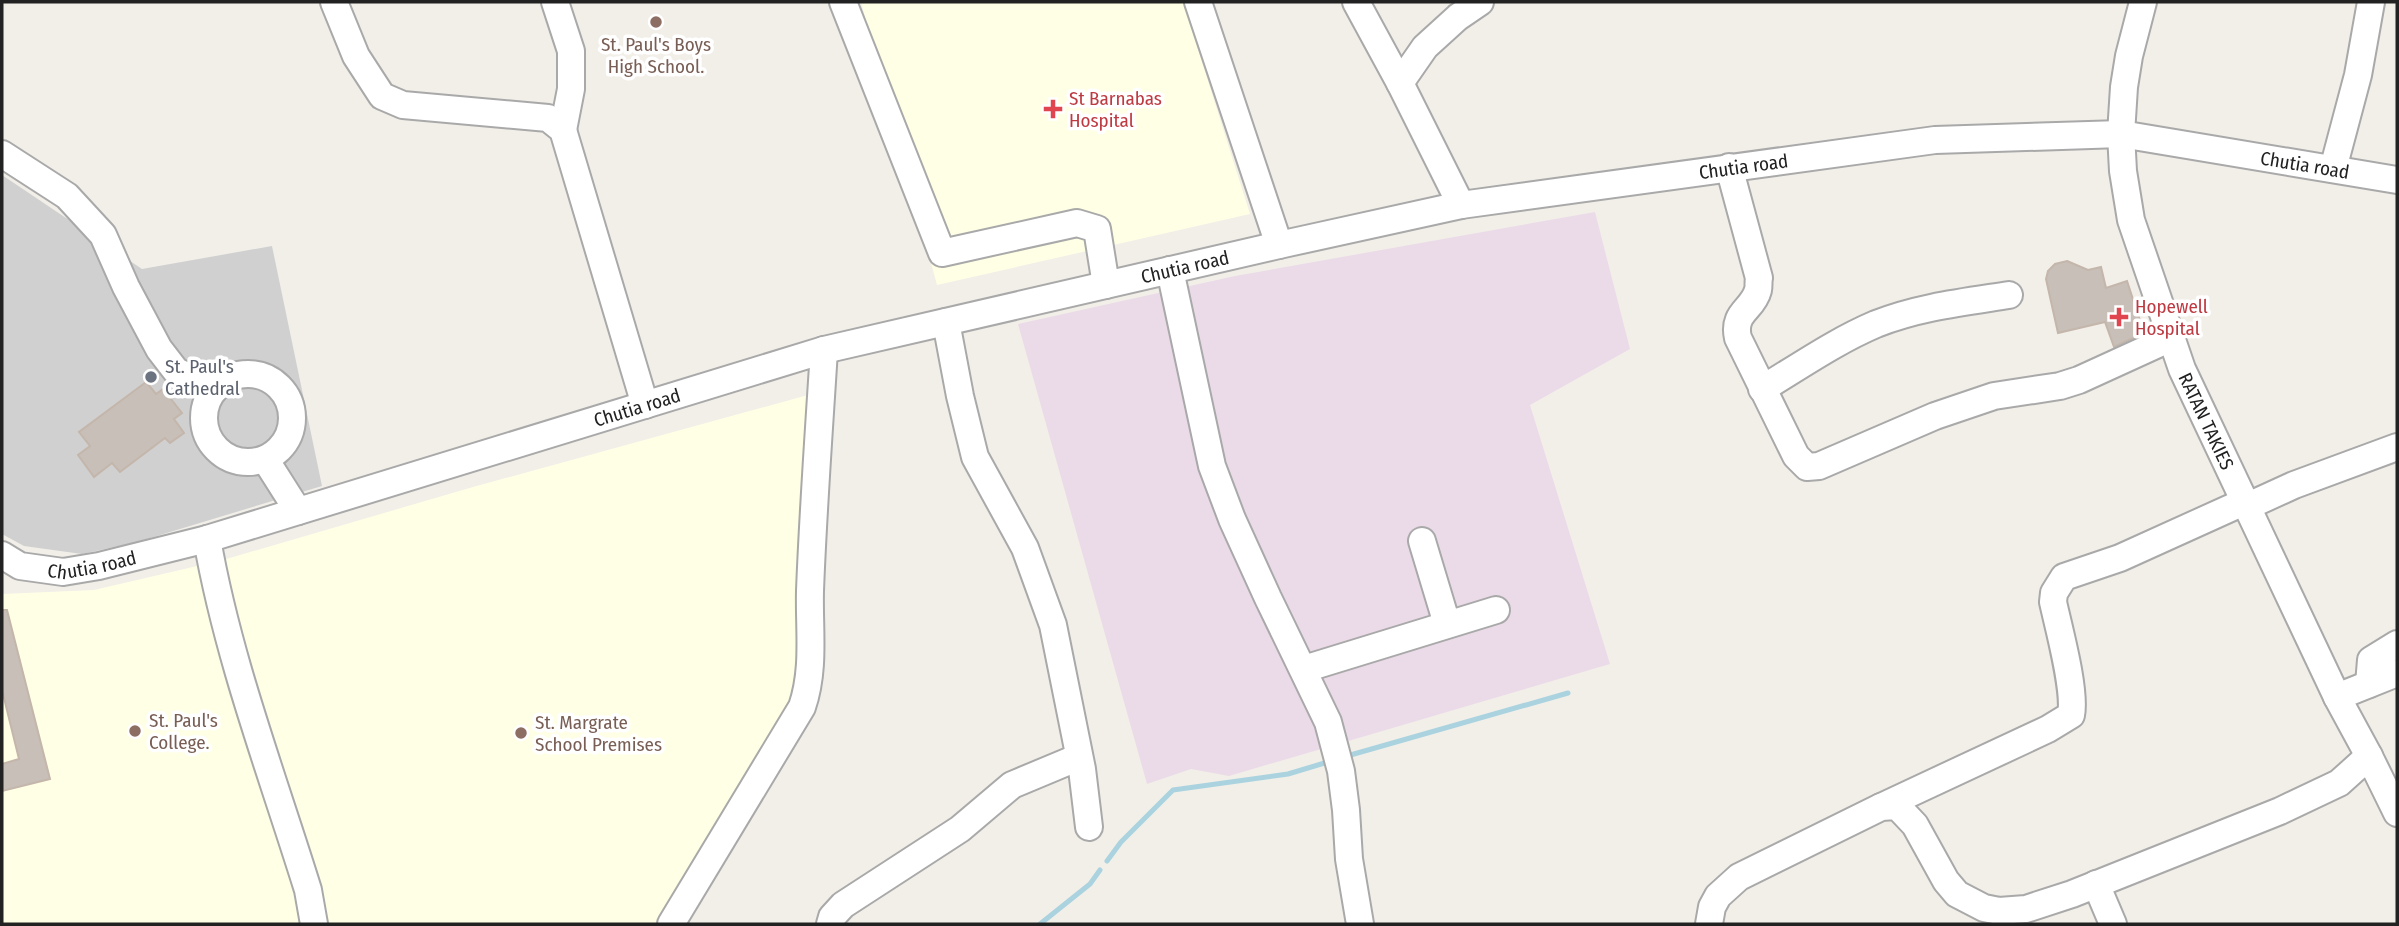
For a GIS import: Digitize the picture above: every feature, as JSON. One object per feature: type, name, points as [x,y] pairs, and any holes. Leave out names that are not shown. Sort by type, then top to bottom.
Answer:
[{"type":"street","points":[[334,2],[356,56],[382,96],[402,105],[548,118],[563,130]]},
{"type":"street","points":[[555,2],[570,51],[571,89],[563,130],[645,405]]},
{"type":"street","points":[[843,2],[942,253],[1077,223],[1097,229],[1106,285]]},
{"type":"street","points":[[1198,2],[1279,245]]},
{"type":"street","points":[[1356,2],[1461,205]]},
{"type":"street","points":[[1400,83],[1425,47],[1458,17],[1480,2]]},
{"type":"street","name":"RATAN TAKIES","points":[[2143,2],[2129,56],[2121,134],[2123,171],[2132,220],[2182,369],[2337,697],[2397,810]]},
{"type":"street","points":[[2333,169],[2358,75],[2371,2]]},
{"type":"street","name":"Chutia road","points":[[8,563],[62,572],[99,566],[208,539],[824,350],[1461,205],[1935,140],[2121,134],[2397,180]]},
{"type":"street","points":[[2,154],[67,196],[103,235],[126,288],[159,349],[176,371],[214,390]]},
{"type":"street","points":[[1729,167],[1759,278],[1758,291],[1739,317],[1736,328],[1738,338],[1800,462],[1807,467],[1819,466],[1936,416],[1994,396],[2060,386],[2079,380],[2171,338]]},
{"type":"street","points":[[1171,270],[1212,466],[1232,519],[1328,722],[1340,771],[1349,859],[1360,924]]},
{"type":"street","points":[[1762,389],[1838,342],[1879,323],[1926,308],[2009,295]]},
{"type":"street","points":[[946,322],[975,457],[1025,548],[1042,592],[1060,655],[1089,827]]},
{"type":"street","points":[[671,924],[789,730],[809,687],[810,591],[824,350]]},
{"type":"street","points":[[242,374],[263,376],[280,388],[291,406],[291,427],[282,446],[265,459],[254,462],[233,460],[223,455],[209,440],[204,419],[208,398],[231,377],[242,374]]},
{"type":"street","points":[[1709,924],[1712,906],[1718,896],[1739,877],[1862,815],[2048,729],[2071,715],[2069,687],[2053,602],[2054,593],[2064,577],[2130,554],[2247,503],[2397,447]]},
{"type":"street","points":[[265,459],[298,511]]},
{"type":"street","points":[[208,539],[214,579],[229,640],[308,890],[314,924]]},
{"type":"street","points":[[1422,541],[1447,624]]},
{"type":"street","points":[[1304,669],[1496,610]]},
{"type":"street","points":[[2369,684],[2371,660],[2397,644]]},
{"type":"street","points":[[2337,697],[2397,673]]},
{"type":"street","points":[[1881,807],[1898,806],[1907,815],[1946,881],[1957,894],[1983,908],[2000,911],[2026,909],[2245,825],[2326,790],[2370,756]]},
{"type":"street","points":[[830,924],[832,917],[844,905],[960,830],[1012,785],[1079,757]]},
{"type":"street","points":[[2096,884],[2113,924]]},
{"type":"shaded area","name":"St Barnabas Hospital","points":[[861,2],[1183,2],[1250,214],[937,285]]},
{"type":"shaded area","name":"St. Paul's Cathedral","points":[[2,175],[142,269],[272,246],[322,486],[137,542],[82,554],[24,546],[2,534]]},
{"type":"shaded area","points":[[1595,212],[1630,349],[1530,405],[1610,664],[1229,776],[1191,769],[1147,784],[1018,324],[1235,276]]},
{"type":"shaded area","name":"St. Margrate School Premises","points":[[808,395],[820,659],[655,924],[2,924],[2,594],[94,590],[223,560],[473,487]]},
{"type":"building","points":[[2067,261],[2088,270],[2101,267],[2106,288],[2127,281],[2144,333],[2114,347],[2105,322],[2058,333],[2046,279],[2048,271],[2055,264]]},
{"type":"building","name":"St. Paul's Cathedral","points":[[146,382],[156,394],[163,389],[182,413],[174,419],[184,433],[170,443],[165,438],[120,472],[112,463],[94,477],[78,455],[90,446],[79,432]]},
{"type":"building","points":[[2,610],[7,610],[50,779],[2,791],[2,764],[19,759],[2,690]]},
{"type":"waterway","points":[[1347,756],[1568,693]]},
{"type":"waterway","points":[[1107,861],[1121,842],[1173,790],[1288,774],[1331,761]]},
{"type":"waterway","points":[[1040,924],[1090,884],[1100,870]]},
{"type":"place","name":"St. Paul's Boys High School.","points":[[656,22]]},
{"type":"place","name":"St Barnabas Hospital","points":[[1053,109]]},
{"type":"place","name":"Hopewell Hospital","points":[[2119,317]]},
{"type":"place","name":"St. Paul's Cathedral","points":[[151,377]]},
{"type":"place","name":"St. Paul's College.","points":[[135,731]]},
{"type":"place","name":"St. Margrate School Premises","points":[[521,733]]}]
